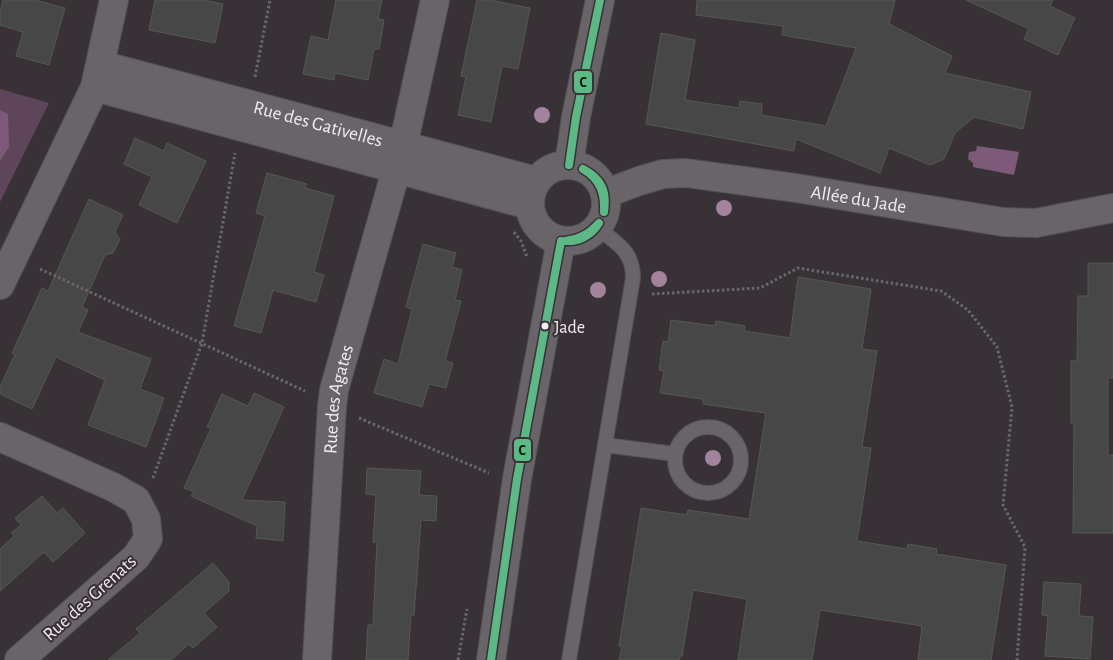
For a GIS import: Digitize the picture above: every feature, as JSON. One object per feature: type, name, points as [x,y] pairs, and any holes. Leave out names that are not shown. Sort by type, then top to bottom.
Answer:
[{"type":"street","points":[[0,285],[98,76],[114,0]]},
{"type":"street","name":"Rue des Agates","points":[[317,660],[334,390],[400,158],[435,0]]},
{"type":"street","points":[[569,164],[576,117],[600,0]]},
{"type":"street","name":"Rue des Gativelles","points":[[98,76],[533,193]]},
{"type":"street","points":[[569,164],[582,167],[592,173],[600,182],[605,194],[606,206],[603,218],[597,228],[587,237],[574,241],[561,241],[549,237],[539,229],[532,218],[533,193],[545,172],[557,166],[569,164]]},
{"type":"street","name":"Allée du Jade","points":[[605,194],[663,174],[686,174],[796,188],[1003,222],[1036,223],[1113,208]]},
{"type":"street","points":[[491,660],[517,479],[561,241]]},
{"type":"street","points":[[0,437],[113,487],[136,500]]},
{"type":"street","name":"Rue des Grenats","points":[[19,660],[136,557],[148,539],[146,519],[136,500]]},
{"type":"lane","points":[[569,660],[633,278],[633,265],[627,254],[612,239],[597,228]]},
{"type":"lane","points":[[714,427],[728,434],[738,446],[741,455],[740,467],[736,477],[728,486],[718,491],[707,493],[696,491],[686,485],[679,476],[675,465],[675,454],[678,444],[685,435],[694,429],[714,427]]},
{"type":"lane","points":[[605,445],[675,454]]},
{"type":"path","points":[[136,500],[152,483],[202,343],[244,115],[254,79],[270,0]]},
{"type":"path","points":[[14,255],[30,265],[318,397],[332,406],[490,474],[517,479]]},
{"type":"path","points":[[630,295],[760,288],[798,268],[941,291],[968,310],[997,347],[1012,407],[1002,505],[1025,547],[1017,660]]},
{"type":"shaded area","points":[[0,89],[49,103],[0,202]]},
{"type":"shaded area","points":[[0,110],[8,114],[9,147],[0,161]]},
{"type":"shaded area","points":[[977,146],[1019,152],[1014,175],[973,167],[973,163],[968,159],[969,152],[976,151]]},
{"type":"building","points":[[3,0],[35,0],[65,8],[49,65],[16,56],[23,32],[0,25]]},
{"type":"building","points":[[155,0],[204,0],[223,4],[215,43],[149,30]]},
{"type":"building","points":[[336,0],[382,0],[378,19],[384,20],[379,49],[374,49],[368,80],[335,73],[334,80],[303,74],[311,36],[328,40]]},
{"type":"building","points":[[477,0],[489,0],[530,8],[518,69],[502,66],[491,122],[458,115],[466,77],[461,76]]},
{"type":"building","points":[[697,0],[895,0],[889,24],[952,56],[945,73],[1031,92],[1023,129],[974,117],[955,133],[944,159],[930,165],[889,148],[880,173],[796,139],[794,151],[646,124],[661,33],[695,40],[685,100],[739,108],[740,101],[762,104],[761,115],[826,126],[856,48],[782,35],[783,26],[696,15]]},
{"type":"building","points":[[966,0],[1053,0],[1050,6],[1075,18],[1058,55],[1024,39],[1029,29]]},
{"type":"building","points":[[135,138],[164,151],[167,143],[206,161],[177,223],[139,205],[152,177],[124,164]]},
{"type":"building","points":[[267,173],[307,184],[305,188],[334,196],[314,272],[324,275],[316,302],[273,290],[261,333],[234,326],[265,216],[256,213]]},
{"type":"building","points":[[89,199],[123,215],[115,232],[120,239],[113,253],[105,255],[82,307],[88,310],[78,332],[151,359],[140,389],[164,398],[146,447],[88,425],[105,380],[56,357],[32,409],[0,394],[0,387],[15,354],[12,353],[42,288],[48,291]]},
{"type":"building","points":[[423,244],[456,253],[452,267],[462,270],[455,300],[461,301],[445,361],[453,363],[446,388],[429,384],[422,407],[374,393],[384,359],[398,364],[412,309],[406,307]]},
{"type":"building","points":[[1088,263],[1113,263],[1113,378],[1108,378],[1108,455],[1113,455],[1113,533],[1073,533],[1074,423],[1071,423],[1071,361],[1077,361],[1078,296],[1088,296]]},
{"type":"building","points":[[798,277],[871,289],[862,349],[877,351],[862,447],[871,448],[857,541],[907,549],[908,544],[937,549],[936,554],[1006,565],[991,660],[918,660],[922,626],[820,610],[812,660],[738,660],[747,599],[693,590],[682,656],[680,656],[679,660],[619,660],[622,647],[619,646],[641,508],[687,515],[688,510],[749,519],[766,413],[703,404],[703,399],[660,393],[664,371],[659,370],[663,341],[668,342],[671,320],[715,326],[716,321],[745,326],[744,331],[790,338]]},
{"type":"building","points":[[254,393],[284,407],[242,500],[285,502],[283,541],[256,538],[257,526],[191,496],[194,492],[184,488],[211,428],[207,427],[222,394],[248,406]]},
{"type":"building","points":[[367,468],[421,471],[419,495],[437,496],[436,521],[421,520],[414,615],[411,615],[408,660],[366,660],[368,625],[373,625],[377,542],[373,542],[376,495],[366,494]]},
{"type":"building","points":[[42,496],[57,513],[63,508],[85,533],[53,562],[44,552],[0,591],[0,549],[14,536],[11,533],[21,525],[15,518]]},
{"type":"building","points":[[213,563],[229,582],[229,591],[204,613],[217,627],[193,648],[189,644],[171,660],[108,660],[140,633],[136,629]]},
{"type":"building","points":[[1044,582],[1081,584],[1079,616],[1093,617],[1090,659],[1045,656],[1048,616],[1042,615]]},
{"type":"transit line","name":"C","points":[[569,165],[576,117],[600,0]]},
{"type":"transit line","name":"C","points":[[583,169],[595,177],[602,186],[605,198],[604,212]]},
{"type":"transit line","name":"C","points":[[583,169],[594,177],[600,187],[604,199],[604,212]]},
{"type":"transit line","name":"C","points":[[565,241],[585,237],[599,223]]},
{"type":"transit line","name":"C","points":[[565,241],[584,235],[599,223]]},
{"type":"transit line","name":"C","points":[[491,660],[517,479],[561,241]]},
{"type":"place","name":"Jade","points":[[545,326]]}]
